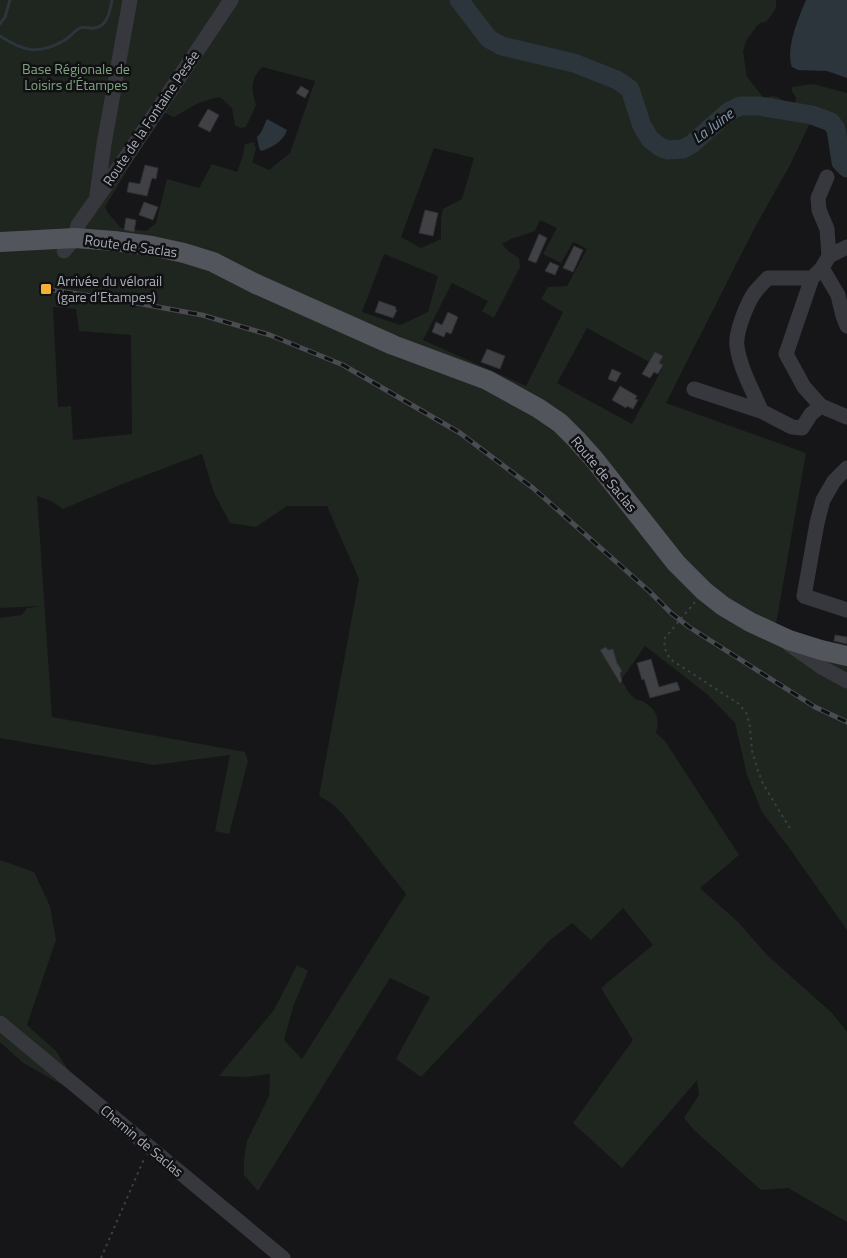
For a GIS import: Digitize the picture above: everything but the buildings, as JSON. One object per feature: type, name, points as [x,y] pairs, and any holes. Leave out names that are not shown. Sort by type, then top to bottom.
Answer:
[{"type":"main road","name":"Route de Saclas","points":[[0,255],[70,244],[114,241],[184,253],[213,262],[256,284],[393,345],[487,380],[538,408],[560,423],[594,458],[676,563],[704,591],[723,606],[750,622],[789,640],[847,656]]},
{"type":"main road","name":"Route de Saclas","points":[[0,242],[70,244]]},
{"type":"street","points":[[96,199],[130,0]]},
{"type":"street","name":"Route de la Fontaine Pesée","points":[[70,244],[78,225],[231,0]]},
{"type":"street","points":[[828,177],[818,198],[818,210],[827,229],[821,268],[786,354],[804,387],[821,406],[847,417]]},
{"type":"street","points":[[762,411],[743,369],[736,345],[737,336],[748,305],[756,290],[768,278],[821,268],[847,247]]},
{"type":"street","points":[[821,268],[838,295],[847,326]]},
{"type":"street","points":[[694,389],[762,411],[792,427],[802,428],[811,414],[821,406]]},
{"type":"street","points":[[847,468],[834,481],[823,500],[804,596],[847,610]]},
{"type":"street","points":[[775,634],[822,668],[847,681]]},
{"type":"street","name":"Chemin de Saclas","points":[[0,1023],[283,1258]]},
{"type":"path","points":[[704,591],[664,639],[665,649],[670,659],[739,704],[747,714],[752,751],[763,784],[791,830]]},
{"type":"path","points":[[101,1258],[149,1147]]},
{"type":"green space","name":"Base Régionale de Loisirs d'Étampes","points":[[0,0],[776,0],[775,10],[766,22],[760,23],[756,27],[746,41],[743,52],[747,77],[764,98],[777,97],[787,106],[794,106],[796,98],[792,87],[813,84],[847,93],[847,168],[841,162],[836,129],[831,122],[814,115],[790,165],[754,229],[666,403],[806,453],[776,624],[823,642],[847,647],[847,930],[762,812],[747,775],[735,723],[708,695],[645,646],[621,680],[634,698],[644,702],[655,712],[658,723],[656,733],[665,741],[739,855],[700,888],[738,922],[768,956],[832,1013],[847,1032],[847,1222],[788,1188],[761,1190],[694,1130],[684,1118],[699,1095],[697,1080],[622,1168],[573,1123],[633,1040],[601,988],[653,945],[623,908],[591,940],[572,923],[549,941],[421,1077],[396,1059],[430,997],[390,978],[258,1191],[244,1175],[244,1159],[247,1141],[269,1096],[270,1074],[246,1077],[219,1076],[274,1010],[297,965],[308,971],[293,1007],[284,1040],[302,1059],[406,894],[341,812],[319,796],[359,579],[327,506],[287,506],[256,527],[230,523],[214,493],[202,454],[63,509],[51,501],[37,496],[52,717],[245,752],[248,761],[229,834],[215,831],[230,755],[154,765],[0,738],[0,618],[22,615],[27,608],[41,606],[0,608]],"holes":[[[262,67],[315,81],[290,153],[269,170],[252,162],[256,149],[254,142],[245,144],[237,172],[212,164],[199,188],[167,179],[156,223],[146,231],[121,228],[105,207],[162,112],[174,117],[201,102],[220,97],[232,108],[235,125],[240,128],[246,127],[256,105],[253,94],[255,76]],[[434,148],[474,158],[462,199],[443,209],[441,239],[421,248],[401,237]],[[540,220],[557,228],[543,254],[561,263],[573,242],[587,249],[567,286],[548,287],[541,299],[563,312],[526,386],[423,340],[452,283],[488,301],[482,311],[494,318],[520,267],[519,258],[508,251],[502,244],[535,231]],[[384,254],[438,276],[428,312],[400,325],[362,312]],[[53,307],[76,309],[79,331],[131,335],[132,434],[73,440],[71,406],[58,407]],[[587,328],[662,369],[632,424],[557,383]]]},
{"type":"green space","points":[[0,860],[34,872],[50,906],[56,940],[27,1025],[56,1051],[87,1099],[23,1063],[0,1042]]},
{"type":"shaded area","points":[[806,0],[847,0],[847,78],[827,71],[798,70],[792,67],[790,52],[797,24]]},
{"type":"shaded area","points":[[267,119],[287,130],[277,144],[261,151],[257,137]]},
{"type":"waterway","points":[[0,24],[5,17],[10,0]]},
{"type":"waterway","points":[[0,36],[24,48],[32,50],[47,48],[65,40],[80,28],[99,27],[108,17],[112,0]]},
{"type":"waterway","name":"La Juine","points":[[459,0],[489,39],[502,46],[574,63],[617,80],[630,89],[642,126],[650,139],[660,147],[668,150],[683,149],[692,144],[728,112],[740,106],[759,106],[812,115],[831,122],[836,129],[841,162],[847,168]]},
{"type":"railway","points":[[46,289],[202,315],[270,335],[343,365],[460,433],[533,488],[649,591],[671,613],[689,627],[815,707],[847,722]]},
{"type":"place","name":"Arrivée du vélorail (gare d'Etampes)","points":[[46,289]]}]
